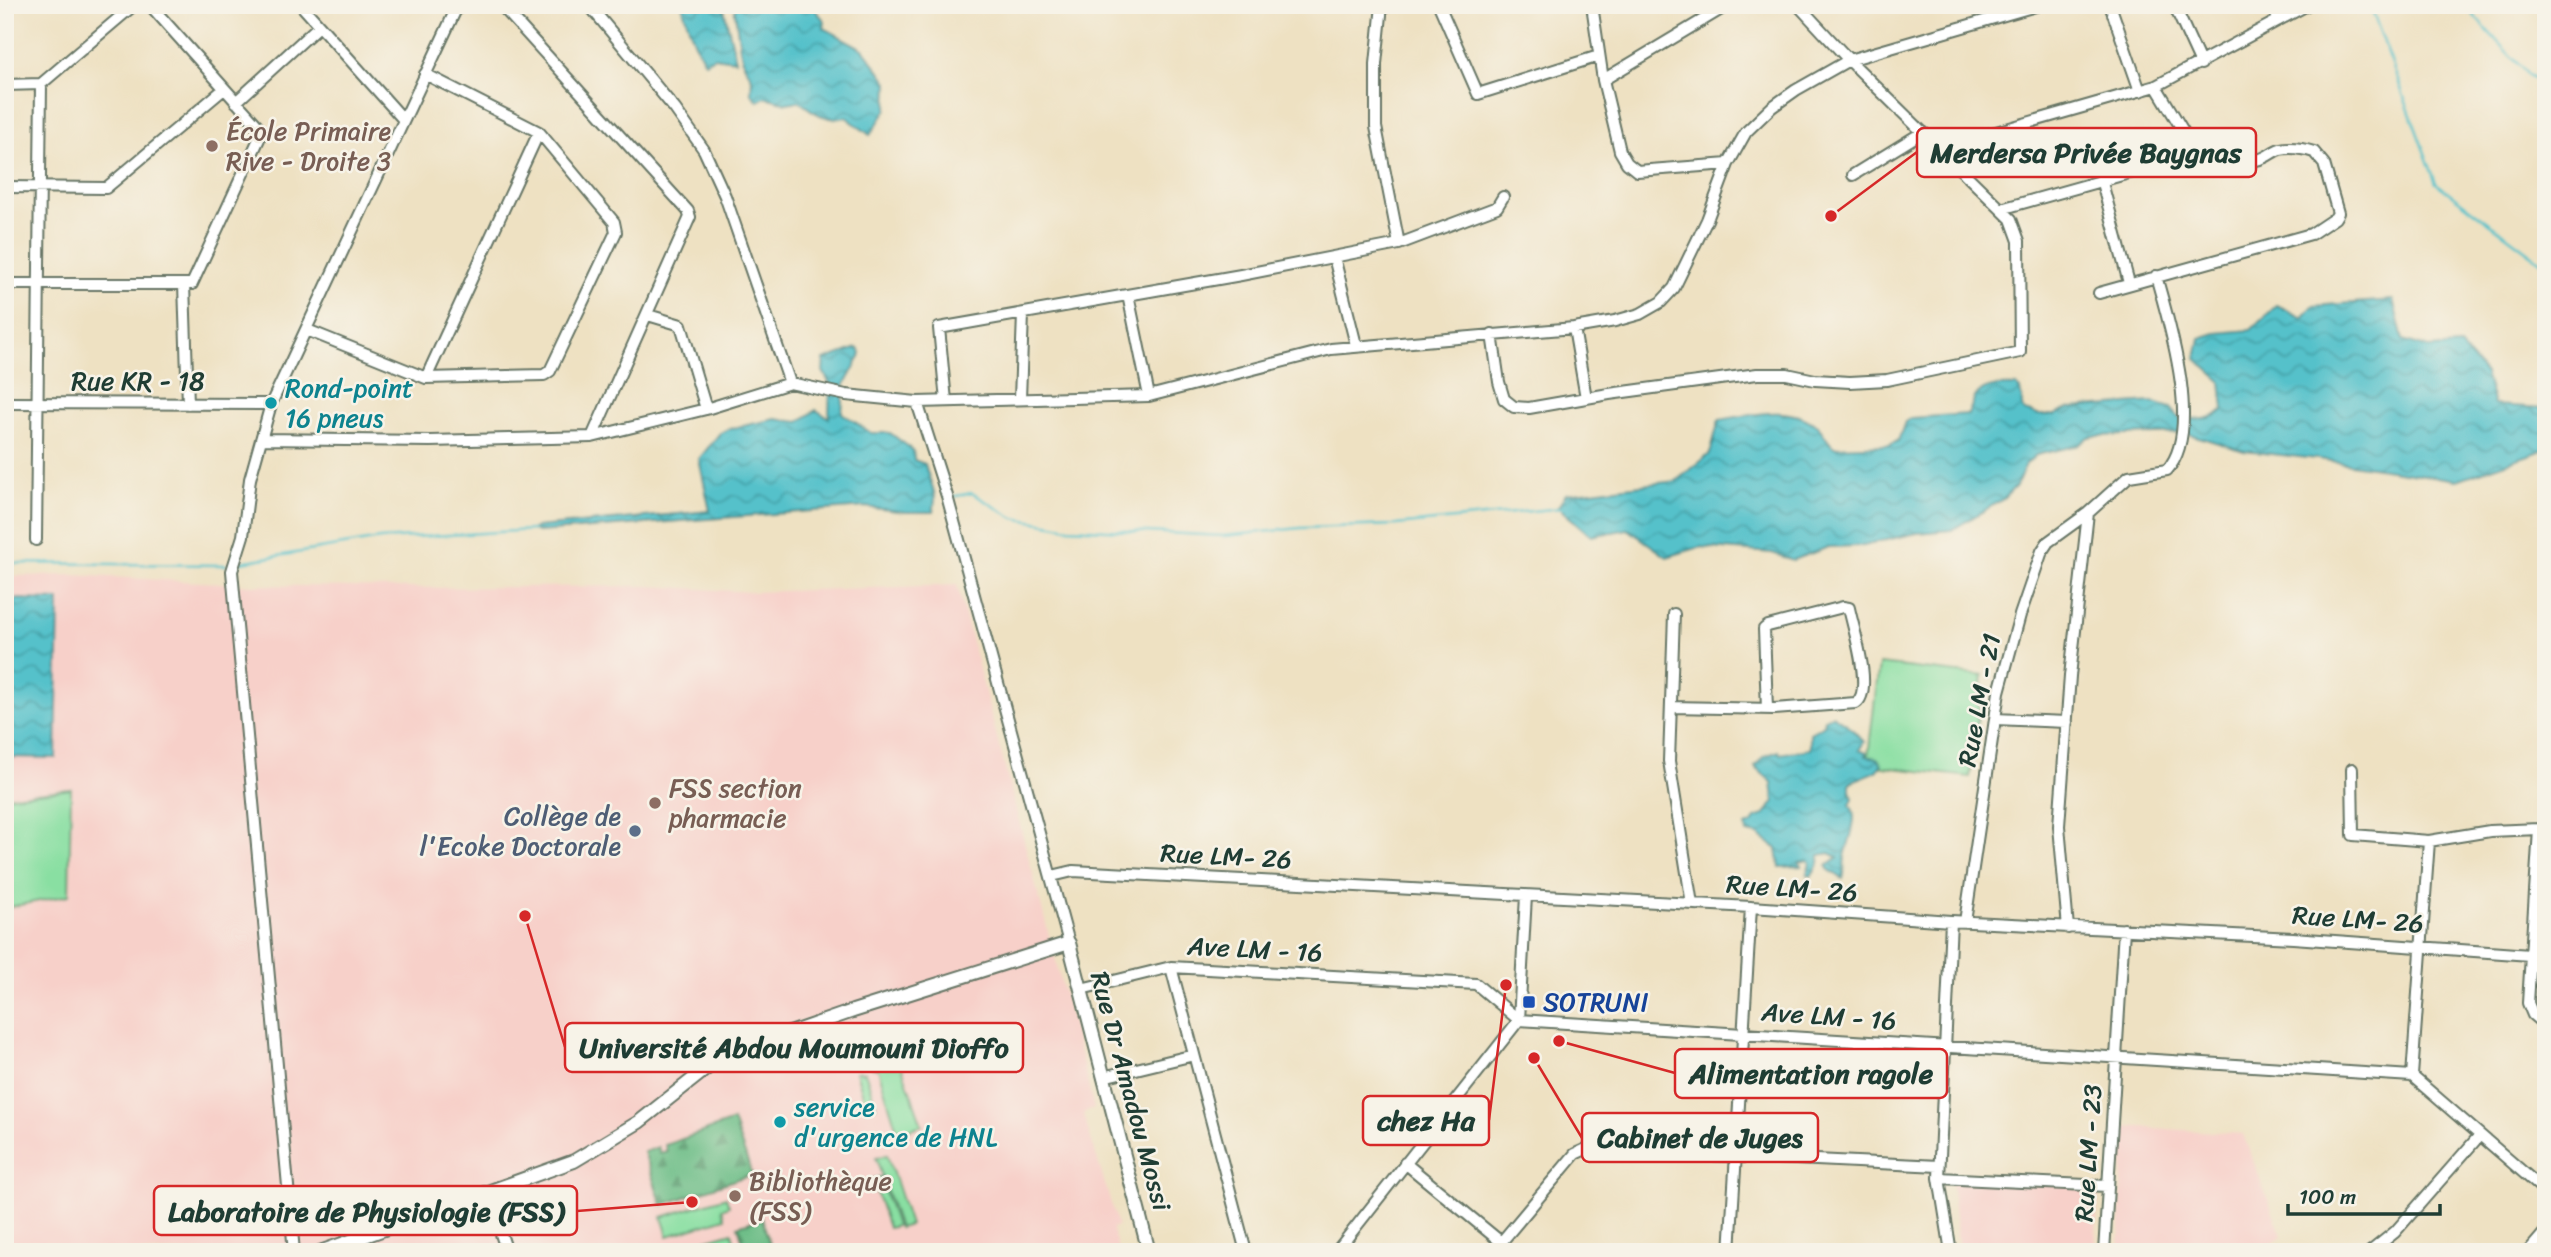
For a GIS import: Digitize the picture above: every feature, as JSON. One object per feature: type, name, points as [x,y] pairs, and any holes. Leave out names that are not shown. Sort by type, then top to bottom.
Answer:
[{"type":"street","points":[[5,85],[41,84],[134,5]]},
{"type":"street","points":[[5,284],[192,284],[259,139],[257,125],[150,5]]},
{"type":"street","points":[[301,5],[403,120]]},
{"type":"street","points":[[294,1252],[232,571],[243,536],[250,479],[271,404],[458,5]]},
{"type":"street","points":[[501,5],[688,211],[689,224],[592,437]]},
{"type":"street","points":[[589,5],[675,109],[714,169],[726,196],[790,383]]},
{"type":"street","points":[[1382,5],[1376,64],[1376,127],[1399,244]]},
{"type":"street","points":[[1439,5],[1478,94],[1599,55]]},
{"type":"street","points":[[1592,5],[1602,80],[1623,159],[1637,171],[1728,164]]},
{"type":"street","points":[[1602,80],[1728,5]]},
{"type":"street","points":[[1492,334],[1504,399],[1509,404],[1529,408],[1757,374],[1787,374],[1815,380],[1850,382],[1887,380],[2020,352],[2019,240],[2011,219],[1849,60],[1798,5]]},
{"type":"street","points":[[262,439],[430,441],[592,437],[706,409],[790,383],[846,395],[917,402],[1149,396],[1331,349],[1574,328],[1615,321],[1640,313],[1661,302],[1674,288],[1707,220],[1728,164],[1746,132],[1772,107],[1849,60],[2039,5]]},
{"type":"street","points":[[2110,5],[2140,91]]},
{"type":"street","points":[[2174,5],[2201,64]]},
{"type":"street","points":[[2271,5],[2279,20]]},
{"type":"street","points":[[1940,148],[2156,86],[2306,5]]},
{"type":"street","points":[[236,102],[319,26]]},
{"type":"street","points":[[307,330],[426,378],[547,373],[616,232],[614,222],[539,132],[425,75]]},
{"type":"street","points":[[36,540],[41,84]]},
{"type":"street","points":[[2099,293],[2270,244],[2300,238],[2311,234],[2338,214],[2324,164],[2314,152],[2281,149],[2263,158],[2222,165],[2208,162],[2197,154],[2156,86]]},
{"type":"street","points":[[5,187],[106,188],[224,89]]},
{"type":"street","points":[[426,378],[539,132]]},
{"type":"street","points":[[1853,175],[1923,132]]},
{"type":"street","points":[[2001,209],[2197,154]]},
{"type":"street","points":[[2101,179],[2129,283]]},
{"type":"street","points":[[946,401],[939,328],[1399,244],[1497,207],[1503,197]]},
{"type":"street","points":[[1334,257],[1356,345]]},
{"type":"street","name":"Rue LM - 21","points":[[1965,922],[1999,692],[2020,615],[2042,551],[2048,542],[2088,513],[2129,476],[2167,470],[2178,454],[2183,418],[2176,350],[2156,276]]},
{"type":"street","points":[[184,284],[188,404]]},
{"type":"street","points":[[1128,295],[1149,396]]},
{"type":"street","points":[[1020,399],[1023,314]]},
{"type":"street","points":[[648,315],[681,325],[706,409]]},
{"type":"street","points":[[1574,328],[1586,398]]},
{"type":"street","points":[[320,1252],[566,1165],[601,1146],[660,1106],[721,1057],[853,1011],[1069,943],[948,502],[917,402]]},
{"type":"street","name":"Rue KR - 18","points":[[5,403],[271,404]]},
{"type":"street","points":[[2068,928],[2059,826],[2088,513]]},
{"type":"street","points":[[1671,707],[1767,709],[1851,704],[1861,700],[1863,668],[1847,607],[1765,629],[1767,709]]},
{"type":"street","points":[[1674,614],[1670,775],[1692,904]]},
{"type":"street","points":[[1995,719],[2067,722]]},
{"type":"street","points":[[2352,769],[2353,835],[2429,841],[2490,831],[2542,828],[2535,884],[2528,1003],[2533,1015],[2546,1026]]},
{"type":"street","points":[[2429,841],[2412,1076],[2546,1192]]},
{"type":"street","name":"Rue LM- 26","points":[[1052,876],[1073,871],[1751,906],[1965,922],[2421,946],[2530,955]]},
{"type":"street","points":[[2535,884],[2546,892]]},
{"type":"street","points":[[1336,1252],[1519,1020],[1526,895]]},
{"type":"street","points":[[1730,1252],[1751,906]]},
{"type":"street","points":[[1951,921],[1939,1166],[1951,1252]]},
{"type":"street","name":"Rue LM - 23","points":[[2104,1252],[2124,929]]},
{"type":"street","name":"Rue Dr Amadou Mossi","points":[[1069,943],[1149,1252]]},
{"type":"street","points":[[1171,967],[1246,1252]]},
{"type":"street","name":"Ave LM - 16","points":[[1081,989],[1171,967],[1476,984],[1519,1020],[2412,1076]]},
{"type":"street","points":[[1102,1077],[1194,1055]]},
{"type":"street","points":[[2370,1252],[2395,1231],[2480,1135]]},
{"type":"street","points":[[1493,1252],[1579,1152],[1593,1149],[1939,1166]]},
{"type":"street","points":[[1405,1163],[1502,1242]]},
{"type":"street","points":[[1939,1178],[2107,1186]]},
{"type":"street","points":[[487,1192],[506,1252]]},
{"type":"street","points":[[2529,1252],[2546,1231]]},
{"type":"shaded area","points":[[73,575],[255,585],[399,588],[647,586],[753,592],[957,585],[1087,1080],[1094,1109],[1083,1113],[1118,1226],[1112,1228],[1119,1252],[5,1252],[5,576]]},
{"type":"shaded area","points":[[2124,1126],[2243,1134],[2282,1236],[2258,1252],[2119,1252]]},
{"type":"shaded area","points":[[1951,1180],[2099,1186],[2095,1252],[1959,1252]]},
{"type":"green space","points":[[1879,664],[1983,676],[1970,777],[1867,765]]},
{"type":"green space","points":[[71,789],[69,895],[5,908],[5,797]]},
{"type":"green space","points":[[899,1059],[922,1125],[901,1132],[897,1130],[878,1069],[873,1068]]},
{"type":"green space","points":[[856,1072],[865,1072],[876,1106],[867,1109]]},
{"type":"green space","points":[[733,1121],[752,1174],[662,1205],[644,1152],[658,1147],[660,1153],[667,1151],[665,1145]]},
{"type":"green space","points":[[887,1155],[910,1225],[899,1228],[876,1158]]},
{"type":"green space","points":[[880,1177],[896,1226],[888,1228],[872,1179]]},
{"type":"green space","points":[[726,1197],[729,1206],[722,1209],[725,1218],[668,1236],[662,1217]]},
{"type":"green space","points":[[762,1218],[772,1252],[746,1252],[738,1226]]},
{"type":"green space","points":[[732,1232],[735,1244],[709,1252],[694,1252],[692,1244]]},
{"type":"water","points":[[682,5],[723,5],[736,60],[714,57],[705,62],[694,42]]},
{"type":"water","points":[[734,5],[811,5],[825,21],[824,28],[863,49],[888,82],[887,109],[870,135],[846,117],[821,115],[799,101],[787,103],[765,97],[758,101],[751,93],[752,78],[740,49]]},
{"type":"water","points":[[2393,300],[2403,340],[2429,348],[2460,346],[2485,374],[2494,405],[2544,408],[2546,449],[2457,480],[2244,451],[2186,433],[2094,436],[2088,437],[2079,445],[2036,455],[2025,465],[2016,486],[2003,499],[1952,530],[1917,533],[1859,546],[1829,547],[1793,560],[1772,553],[1700,547],[1667,557],[1628,529],[1591,536],[1558,507],[1566,494],[1676,481],[1710,454],[1719,420],[1757,414],[1782,413],[1805,419],[1819,427],[1834,447],[1890,445],[1898,441],[1905,422],[1912,418],[1968,414],[1977,394],[1987,388],[1999,386],[2017,386],[2024,411],[2038,415],[2055,415],[2070,408],[2152,402],[2171,408],[2179,418],[2209,418],[2224,409],[2221,381],[2196,359],[2200,338],[2216,333],[2251,330],[2277,305],[2303,318],[2313,306]]},
{"type":"water","points":[[857,348],[861,352],[860,357],[844,386],[842,413],[871,433],[890,433],[913,450],[914,460],[925,464],[933,487],[933,512],[865,507],[538,532],[532,530],[537,527],[710,511],[699,459],[720,433],[775,419],[799,422],[816,410],[829,418],[830,384],[823,371],[824,360]]},
{"type":"water","points":[[8,599],[59,600],[56,758],[5,757]]},
{"type":"water","points":[[1832,715],[1847,724],[1864,742],[1859,750],[1867,753],[1866,756],[1877,758],[1882,764],[1875,772],[1850,782],[1853,798],[1850,805],[1854,823],[1845,857],[1843,879],[1828,869],[1827,866],[1838,857],[1830,853],[1820,855],[1819,863],[1811,876],[1807,875],[1810,862],[1808,860],[1799,862],[1801,866],[1780,867],[1777,849],[1758,835],[1747,833],[1746,826],[1752,824],[1755,818],[1765,815],[1774,801],[1772,782],[1755,767],[1763,757],[1778,751],[1780,754],[1810,749],[1810,733],[1824,725],[1825,719]]},
{"type":"waterway","points":[[2370,5],[2436,183],[2546,265]]},
{"type":"waterway","points":[[2464,5],[2528,75],[2546,83]]},
{"type":"waterway","points":[[951,497],[972,493],[1014,518],[1069,528],[1224,536],[1300,528],[1396,525],[1561,508]]},
{"type":"waterway","points":[[241,562],[380,539],[533,530]]},
{"type":"waterway","points":[[5,563],[226,565]]},
{"type":"place","name":"École Primaire Rive - Droite 3","points":[[212,146]]},
{"type":"place","name":"Merdersa Privée Baygnas","points":[[1831,216]]},
{"type":"place","name":"Rond-point 16 pneus","points":[[271,403]]},
{"type":"place","name":"FSS section pharmacie","points":[[655,803]]},
{"type":"place","name":"Collège de l'Ecoke Doctorale","points":[[635,831]]},
{"type":"place","name":"Université Abdou Moumouni Dioffo","points":[[525,916]]},
{"type":"place","name":"chez Ha","points":[[1506,985]]},
{"type":"place","name":"SOTRUNI","points":[[1529,1002]]},
{"type":"place","name":"Alimentation ragole","points":[[1559,1041]]},
{"type":"place","name":"Cabinet de Juges","points":[[1534,1058]]},
{"type":"place","name":"service d'urgence de HNL","points":[[780,1122]]},
{"type":"place","name":"Bibliothèque (FSS)","points":[[735,1196]]},
{"type":"place","name":"Laboratoire de Physiologie (FSS)","points":[[692,1202]]}]
